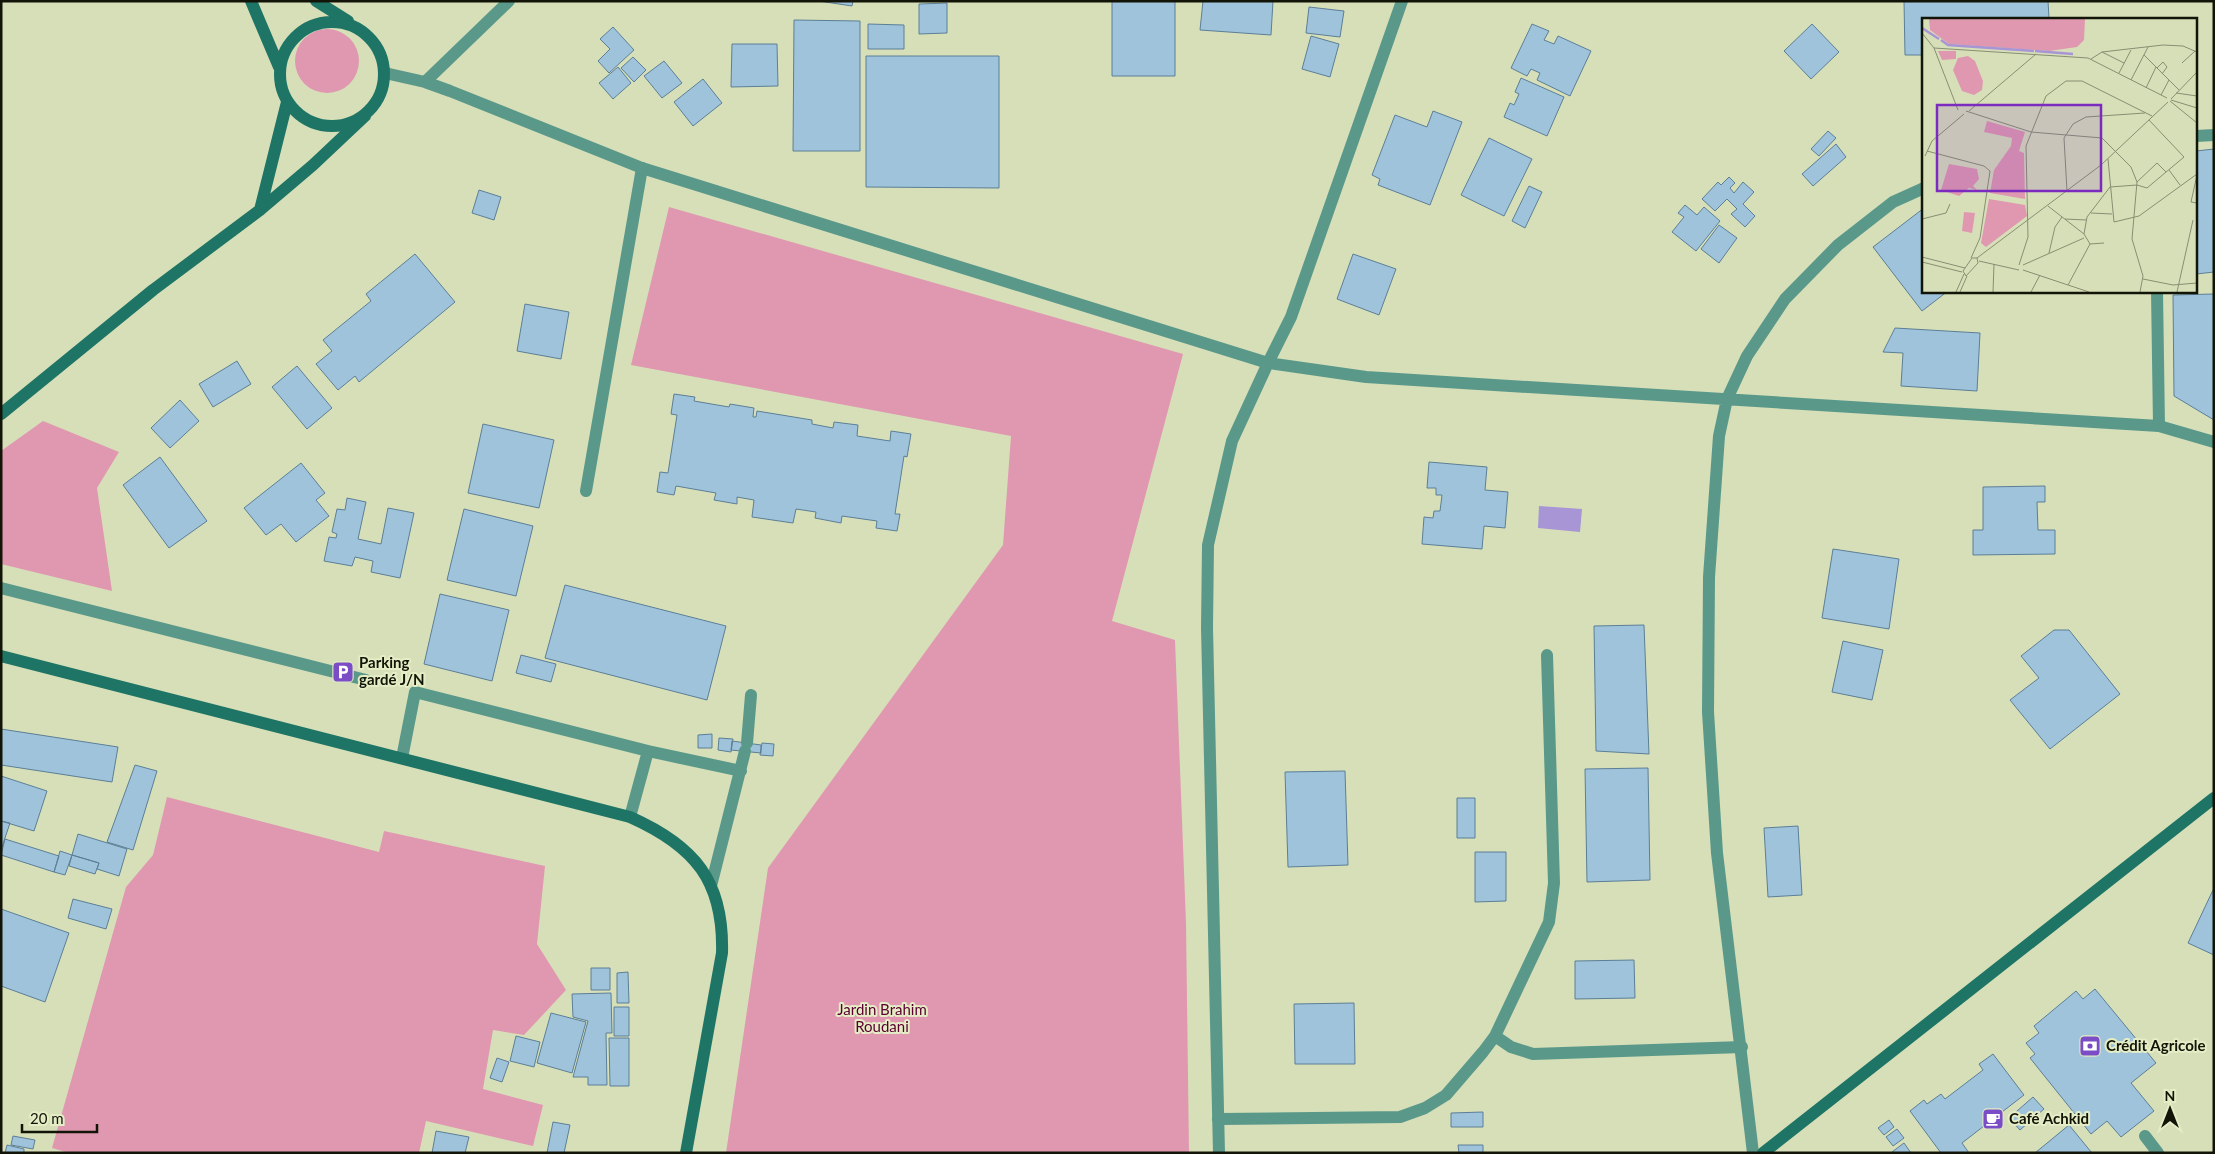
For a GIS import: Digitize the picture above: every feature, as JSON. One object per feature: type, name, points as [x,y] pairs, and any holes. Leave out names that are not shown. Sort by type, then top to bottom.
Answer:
[{"type":"street","points":[[251,1],[279,67],[280,85],[287,102],[302,118],[323,126],[345,125],[365,116]]},
{"type":"street","points":[[1,414],[153,290],[260,210],[313,165],[372,108],[382,92],[385,73],[381,54],[371,38],[316,1]]},
{"type":"street","points":[[425,82],[509,1]]},
{"type":"street","points":[[1219,1153],[1206,628],[1208,545],[1232,441],[1294,308],[1402,1]]},
{"type":"street","points":[[279,67],[286,48],[298,33],[310,26],[316,23],[336,21],[356,27]]},
{"type":"street","points":[[385,73],[425,82],[642,168],[1268,362],[1366,377],[2159,426],[2214,442]]},
{"type":"street","points":[[260,210],[287,102]]},
{"type":"street","points":[[2198,136],[2214,135]]},
{"type":"street","points":[[586,491],[642,168]]},
{"type":"street","points":[[1753,1153],[1742,1047],[1717,853],[1708,712],[1709,577],[1719,436],[1726,399],[1747,356],[1786,299],[1838,245],[1893,202],[1922,189]]},
{"type":"street","points":[[2157,292],[2159,426]]},
{"type":"street","points":[[1,588],[366,680]]},
{"type":"street","points":[[1218,1119],[1400,1117],[1425,1108],[1446,1095],[1495,1036],[1548,922],[1552,902],[1554,883],[1547,655]]},
{"type":"street","points":[[1,656],[630,817],[664,833],[691,856],[711,886],[719,908],[722,930],[722,953],[686,1153]]},
{"type":"street","points":[[402,758],[415,692],[648,751],[740,771]]},
{"type":"street","points":[[711,886],[746,747],[750,695]]},
{"type":"street","points":[[630,817],[648,751]]},
{"type":"street","points":[[1763,1153],[2214,798]]},
{"type":"street","points":[[1495,1036],[1511,1047],[1533,1054],[1742,1047]]},
{"type":"street","points":[[2145,1136],[2158,1153]]},
{"type":"green space","points":[[327,29],[345,35],[353,43],[359,61],[353,79],[345,87],[327,93],[309,87],[301,79],[295,61],[301,43],[309,35]]},
{"type":"green space","name":"Jardin Brahim Roudani","points":[[669,207],[1183,354],[1112,621],[1175,640],[1186,923],[1189,1153],[726,1153],[768,868],[1003,545],[1011,436],[631,365]]},
{"type":"green space","points":[[43,421],[119,452],[97,488],[112,591],[1,564],[1,451]]},
{"type":"green space","points":[[167,797],[379,852],[384,831],[545,866],[537,944],[566,990],[524,1035],[493,1030],[483,1089],[543,1105],[533,1146],[426,1121],[419,1153],[69,1153],[52,1148],[126,887],[153,855]]},
{"type":"shaded area","points":[[1539,506],[1582,509],[1580,532],[1538,528]]},
{"type":"building","points":[[819,1],[853,1],[852,6]]},
{"type":"building","points":[[1112,1],[1175,1],[1175,76],[1112,76]]},
{"type":"building","points":[[1203,1],[1273,1],[1271,35],[1200,30]]},
{"type":"building","points":[[1904,1],[2048,1],[2049,18],[1922,18],[1922,55],[1905,55]]},
{"type":"building","points":[[947,3],[947,33],[919,34],[919,4]]},
{"type":"building","points":[[1309,7],[1344,11],[1340,37],[1306,33]]},
{"type":"building","points":[[794,20],[860,21],[860,151],[793,151]]},
{"type":"building","points":[[868,24],[904,25],[904,49],[868,49]]},
{"type":"building","points":[[1532,24],[1549,31],[1544,40],[1554,44],[1558,36],[1591,51],[1570,96],[1537,80],[1540,73],[1531,69],[1527,76],[1511,68]]},
{"type":"building","points":[[1812,24],[1839,52],[1811,79],[1784,51]]},
{"type":"building","points":[[613,27],[634,50],[609,73],[598,61],[610,49],[600,39]]},
{"type":"building","points":[[1311,36],[1339,44],[1330,77],[1302,69]]},
{"type":"building","points":[[732,44],[777,44],[778,86],[731,87]]},
{"type":"building","points":[[866,56],[999,56],[999,188],[866,187]]},
{"type":"building","points":[[633,57],[646,70],[634,82],[621,68]]},
{"type":"building","points":[[664,61],[682,83],[662,98],[644,76]]},
{"type":"building","points":[[618,67],[631,83],[613,99],[599,83]]},
{"type":"building","points":[[1521,78],[1564,97],[1547,136],[1504,117],[1510,103],[1514,105],[1519,94],[1515,92]]},
{"type":"building","points":[[703,79],[722,103],[693,126],[674,102]]},
{"type":"building","points":[[1433,111],[1462,122],[1430,205],[1378,185],[1380,179],[1372,175],[1395,115],[1427,127]]},
{"type":"building","points":[[1828,131],[1836,138],[1819,156],[1811,149]]},
{"type":"building","points":[[1489,138],[1532,159],[1504,216],[1461,195]]},
{"type":"building","points":[[1836,144],[1846,157],[1813,186],[1802,174]]},
{"type":"building","points":[[2214,149],[2214,272],[2198,274],[2198,151]]},
{"type":"building","points":[[1729,177],[1735,183],[1730,188],[1734,193],[1743,182],[1754,192],[1743,204],[1755,216],[1745,227],[1731,214],[1737,209],[1727,199],[1715,211],[1702,199],[1718,182],[1721,185]]},
{"type":"building","points":[[1529,186],[1542,192],[1525,228],[1512,221]]},
{"type":"building","points":[[479,190],[501,197],[494,220],[472,213]]},
{"type":"building","points":[[1685,205],[1697,215],[1704,207],[1720,221],[1696,251],[1672,232],[1684,217],[1678,213]]},
{"type":"building","points":[[1922,210],[1922,292],[1947,292],[1922,311],[1873,247]]},
{"type":"building","points":[[1719,225],[1737,238],[1719,263],[1701,249]]},
{"type":"building","points":[[415,254],[455,302],[359,382],[355,376],[338,390],[316,364],[332,351],[323,340],[371,301],[366,294]]},
{"type":"building","points":[[1353,254],[1396,269],[1379,315],[1337,299]]},
{"type":"building","points":[[2214,294],[2214,420],[2174,396],[2173,295]]},
{"type":"building","points":[[525,304],[569,312],[561,359],[517,351]]},
{"type":"building","points":[[1895,328],[1980,333],[1977,391],[1901,386],[1903,353],[1883,352]]},
{"type":"building","points":[[237,361],[251,384],[213,407],[199,384]]},
{"type":"building","points":[[297,366],[332,408],[307,429],[272,387]]},
{"type":"building","points":[[674,394],[695,397],[694,401],[729,407],[730,404],[754,408],[753,417],[756,417],[757,411],[812,420],[812,424],[833,428],[834,422],[858,425],[857,436],[890,441],[891,431],[911,434],[907,457],[904,456],[895,514],[900,514],[897,531],[876,528],[877,521],[842,516],[841,523],[815,518],[816,512],[796,509],[793,523],[752,517],[754,500],[737,497],[737,504],[714,500],[716,493],[676,486],[674,495],[657,492],[660,472],[668,473],[677,415],[671,414]]},
{"type":"building","points":[[180,400],[199,421],[170,448],[151,428]]},
{"type":"building","points":[[483,424],[554,440],[539,508],[468,493]]},
{"type":"building","points":[[160,457],[207,521],[169,548],[123,485]]},
{"type":"building","points":[[1429,462],[1487,467],[1485,490],[1508,492],[1505,528],[1484,526],[1482,549],[1422,544],[1424,517],[1433,518],[1434,511],[1440,511],[1442,495],[1436,495],[1436,488],[1427,488]]},
{"type":"building","points":[[301,463],[325,493],[316,500],[329,516],[296,542],[281,524],[266,535],[244,508]]},
{"type":"building","points":[[2045,486],[2045,502],[2037,502],[2038,530],[2055,530],[2055,554],[1973,555],[1973,530],[1983,530],[1983,487]]},
{"type":"building","points":[[347,498],[366,502],[358,539],[381,544],[388,508],[414,513],[400,578],[371,572],[373,561],[355,557],[352,566],[324,561],[329,537],[336,538],[337,534],[332,532],[337,509],[345,510]]},
{"type":"building","points":[[464,509],[533,526],[516,596],[447,580]]},
{"type":"building","points":[[1833,549],[1899,559],[1889,629],[1822,618]]},
{"type":"building","points":[[565,585],[726,626],[707,700],[545,658]]},
{"type":"building","points":[[440,594],[509,610],[492,681],[424,664]]},
{"type":"building","points":[[1644,625],[1649,754],[1596,751],[1594,626]]},
{"type":"building","points":[[2054,630],[2069,630],[2120,694],[2050,749],[2010,700],[2039,678],[2021,656]]},
{"type":"building","points":[[1843,641],[1883,650],[1872,700],[1832,692]]},
{"type":"building","points":[[521,655],[556,664],[551,682],[516,673]]},
{"type":"building","points":[[1,729],[118,747],[112,782],[1,765]]},
{"type":"building","points":[[712,734],[712,748],[698,748],[698,735]]},
{"type":"building","points":[[719,738],[733,739],[731,752],[718,750]]},
{"type":"building","points":[[732,741],[761,745],[761,753],[731,750]]},
{"type":"building","points":[[762,743],[774,744],[773,756],[760,755]]},
{"type":"building","points":[[135,765],[157,771],[133,850],[107,842]]},
{"type":"building","points":[[1648,768],[1650,880],[1587,882],[1585,769]]},
{"type":"building","points":[[1345,771],[1348,865],[1288,867],[1285,772]]},
{"type":"building","points":[[1,776],[47,791],[34,831],[1,821]]},
{"type":"building","points":[[1457,798],[1475,798],[1475,838],[1457,838]]},
{"type":"building","points":[[1,821],[10,823],[1,850]]},
{"type":"building","points":[[1798,826],[1802,895],[1768,897],[1764,828]]},
{"type":"building","points":[[78,834],[127,849],[119,876],[97,869],[99,863],[72,855]]},
{"type":"building","points":[[5,839],[59,856],[54,872],[1,855]]},
{"type":"building","points":[[60,851],[72,855],[65,875],[54,872]]},
{"type":"building","points":[[1475,852],[1506,852],[1506,901],[1475,902]]},
{"type":"building","points":[[72,855],[99,863],[95,874],[69,866]]},
{"type":"building","points":[[2214,891],[2214,955],[2188,943]]},
{"type":"building","points":[[73,899],[112,909],[106,929],[68,918]]},
{"type":"building","points":[[1,909],[69,933],[45,1002],[1,986]]},
{"type":"building","points":[[1634,960],[1635,998],[1575,999],[1575,961]]},
{"type":"building","points":[[591,968],[610,968],[610,990],[591,990]]},
{"type":"building","points":[[628,972],[629,1003],[617,1003],[617,973]]},
{"type":"building","points":[[2095,989],[2156,1063],[2131,1083],[2154,1111],[2121,1137],[2107,1121],[2091,1134],[2030,1058],[2035,1054],[2026,1043],[2039,1033],[2034,1026],[2076,991],[2083,999]]},
{"type":"building","points":[[611,993],[612,1033],[606,1033],[607,1085],[588,1085],[588,1077],[573,1077],[588,1021],[573,1017],[572,994]]},
{"type":"building","points":[[1354,1003],[1355,1064],[1295,1064],[1294,1004]]},
{"type":"building","points":[[614,1007],[629,1007],[629,1036],[614,1036]]},
{"type":"building","points":[[551,1013],[586,1022],[572,1073],[537,1063]]},
{"type":"building","points":[[516,1036],[540,1042],[534,1067],[510,1061]]},
{"type":"building","points":[[609,1038],[629,1038],[629,1086],[610,1086]]},
{"type":"building","points":[[1993,1054],[2024,1095],[1962,1143],[1969,1153],[1941,1153],[1910,1111],[1924,1100],[1927,1104],[1941,1094],[1945,1099],[1983,1070],[1979,1064]]},
{"type":"building","points":[[497,1058],[509,1062],[502,1082],[490,1078]]},
{"type":"building","points":[[2033,1097],[2044,1109],[2020,1130],[2009,1118]]},
{"type":"building","points":[[1483,1112],[1483,1127],[1451,1127],[1451,1113]]},
{"type":"building","points":[[1889,1120],[1894,1127],[1884,1135],[1878,1128]]},
{"type":"building","points":[[553,1122],[570,1125],[564,1153],[547,1153]]},
{"type":"building","points":[[2069,1125],[2092,1153],[2035,1153]]},
{"type":"building","points":[[1897,1129],[1904,1138],[1893,1146],[1886,1137]]},
{"type":"building","points":[[436,1131],[469,1137],[465,1153],[432,1153]]},
{"type":"building","points":[[13,1136],[35,1140],[33,1149],[11,1145]]},
{"type":"building","points":[[1904,1143],[1911,1153],[1892,1153],[1892,1152]]},
{"type":"building","points":[[7,1145],[24,1149],[24,1153],[5,1153]]},
{"type":"building","points":[[1458,1145],[1483,1145],[1483,1153],[1459,1153]]},
{"type":"place","name":"Parking gardé J/N","points":[[343,672]]},
{"type":"place","name":"Crédit Agricole","points":[[2090,1046]]},
{"type":"place","name":"Café Achkid","points":[[1993,1119]]}]
